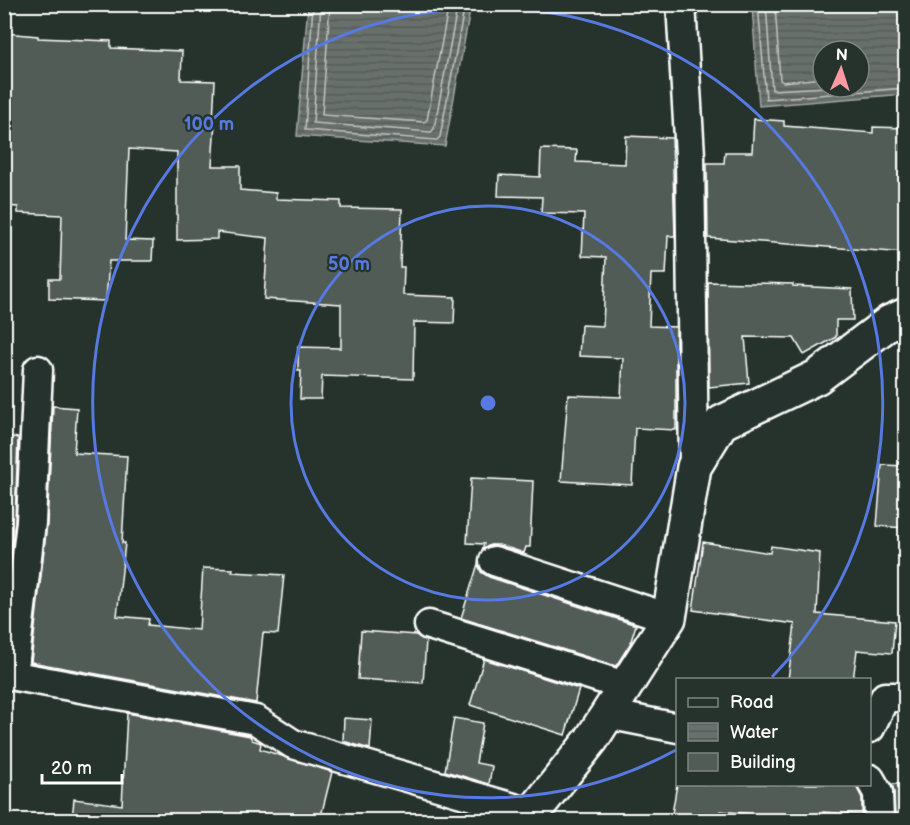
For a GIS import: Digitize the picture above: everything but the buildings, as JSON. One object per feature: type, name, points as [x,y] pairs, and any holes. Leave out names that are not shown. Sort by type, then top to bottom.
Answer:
[{"type":"street","points":[[38,370],[31,522],[9,675],[256,720],[293,744],[529,817],[591,740],[669,618],[694,467],[690,155],[681,4]]},
{"type":"street","points":[[694,467],[721,423],[817,377],[890,322],[906,315]]},
{"type":"street","points":[[494,561],[669,618]]},
{"type":"street","points":[[429,625],[625,686]]},
{"type":"street","points":[[871,726],[885,697],[906,697]]},
{"type":"street","points":[[607,714],[676,728]]},
{"type":"street","points":[[871,780],[878,793],[879,820]]},
{"type":"water","points":[[308,5],[471,5],[445,146],[297,136]]},
{"type":"water","points":[[752,5],[905,5],[905,94],[871,97],[871,39],[811,39],[811,99],[844,99],[759,106]]}]
